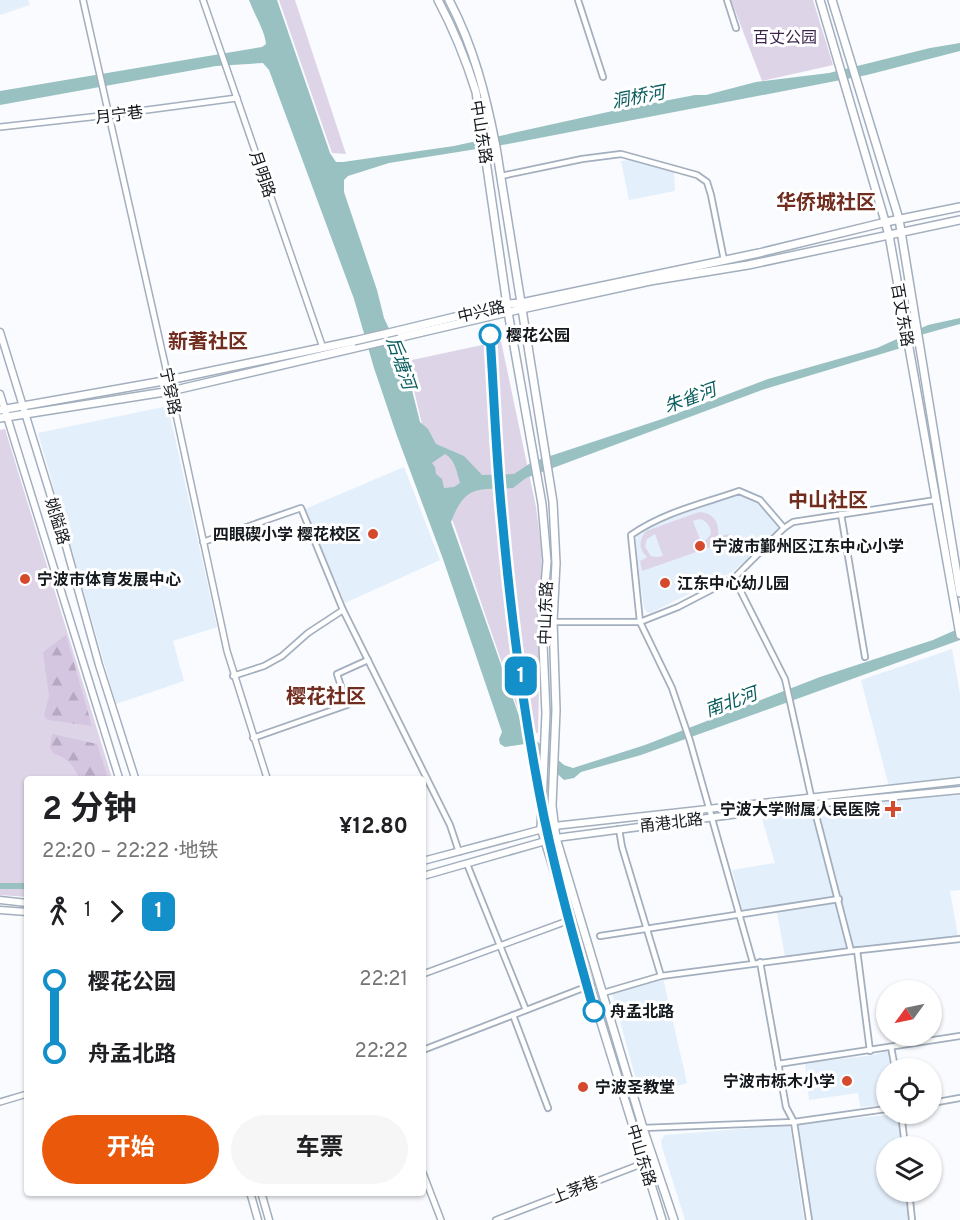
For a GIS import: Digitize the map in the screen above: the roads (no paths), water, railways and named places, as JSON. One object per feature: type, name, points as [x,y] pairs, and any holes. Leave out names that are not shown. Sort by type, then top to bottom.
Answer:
[{"type":"main road","name":"中山东路","points":[[438,0],[467,62],[476,92],[508,308],[542,504],[547,561],[542,622],[546,713],[541,828],[662,1220]]},
{"type":"main road","name":"中山东路","points":[[450,0],[463,26],[479,74],[492,127],[553,502],[556,563],[553,621],[556,710],[552,806],[556,838],[643,1128],[674,1220]]},
{"type":"main road","name":"百丈东路","points":[[820,0],[889,235],[960,635]]},
{"type":"main road","name":"百丈东路","points":[[832,0],[902,232],[960,593]]},
{"type":"main road","name":"中兴路","points":[[521,306],[960,207]]},
{"type":"main road","name":"中兴路","points":[[2,409],[23,410],[171,391],[353,344],[508,308],[748,265],[960,220]]},
{"type":"main road","name":"姚隘路","points":[[0,332],[134,776]]},
{"type":"main road","name":"中兴路","points":[[4,418],[23,410],[323,348],[353,344]]},
{"type":"main road","name":"姚隘路","points":[[0,394],[4,418],[118,776]]},
{"type":"main road","name":"甬港北路","points":[[426,875],[556,838],[812,796],[960,781]]},
{"type":"main road","name":"甬港北路","points":[[426,860],[554,826],[712,814],[960,790]]},
{"type":"main road","points":[[0,900],[24,903]]},
{"type":"main road","points":[[0,910],[24,912]]},
{"type":"main road","points":[[251,1196],[258,1220]]},
{"type":"main road","points":[[262,1196],[269,1220]]},
{"type":"street","name":"宁穿路","points":[[83,0],[233,676],[266,776]]},
{"type":"street","name":"月明路","points":[[203,0],[323,348]]},
{"type":"street","points":[[578,0],[603,77]]},
{"type":"street","points":[[727,0],[736,28]]},
{"type":"street","name":"月宁巷","points":[[0,127],[237,98]]},
{"type":"street","points":[[501,176],[582,159],[621,154],[697,174],[707,182],[724,260]]},
{"type":"street","points":[[753,963],[686,728],[672,688],[640,622],[632,535],[649,522],[739,491],[760,500],[784,528]]},
{"type":"street","points":[[542,622],[640,622],[678,607],[734,578],[784,528],[793,522],[936,500]]},
{"type":"street","points":[[203,542],[301,508],[343,610],[426,776]]},
{"type":"street","points":[[841,514],[865,657]]},
{"type":"street","points":[[734,578],[785,679],[814,804],[854,950],[870,1050]]},
{"type":"street","points":[[233,676],[264,666],[282,656],[308,633],[343,610]]},
{"type":"street","points":[[253,738],[347,705],[337,674],[368,660]]},
{"type":"street","points":[[426,777],[450,825],[459,852]]},
{"type":"street","points":[[619,829],[622,847],[661,976]]},
{"type":"street","points":[[467,864],[526,1010]]},
{"type":"street","points":[[600,936],[839,899]]},
{"type":"street","points":[[426,973],[570,920]]},
{"type":"street","points":[[603,993],[661,976],[854,950],[960,939]]},
{"type":"street","points":[[760,962],[786,1107],[794,1122],[809,1220]]},
{"type":"street","points":[[426,1049],[591,986]]},
{"type":"street","points":[[513,1015],[548,1108]]},
{"type":"street","points":[[778,1064],[960,1036]]},
{"type":"street","points":[[891,1047],[893,1058]]},
{"type":"street","points":[[0,1102],[24,1095]]},
{"type":"street","points":[[942,1101],[960,1098]]},
{"type":"street","points":[[643,1128],[766,1121],[794,1122],[876,1110]]},
{"type":"street","name":"上茅巷","points":[[496,1220],[644,1162],[654,1162]]},
{"type":"street","points":[[426,1181],[441,1220]]},
{"type":"street","points":[[910,1202],[912,1220]]},
{"type":"water","name":"后塘河","points":[[249,0],[277,0],[330,153],[336,162],[454,146],[617,110],[695,95],[706,95],[756,82],[829,73],[930,48],[960,43],[960,51],[867,75],[508,144],[389,163],[348,176],[344,180],[344,192],[377,290],[384,318],[405,362],[420,422],[428,429],[436,444],[464,456],[482,475],[514,474],[532,462],[662,419],[768,379],[877,348],[928,325],[960,318],[960,324],[924,334],[901,348],[765,389],[526,478],[513,488],[474,491],[462,501],[451,522],[525,733],[564,765],[573,768],[645,745],[820,677],[933,640],[960,628],[960,640],[641,755],[581,772],[574,778],[564,780],[525,744],[505,747],[500,744],[499,739],[502,732],[443,559],[396,433],[354,299],[269,70],[263,63],[216,66],[0,105],[0,91],[262,47],[266,44],[262,28]],"holes":[[[445,454],[455,467],[460,483],[454,487],[444,488],[442,479],[436,474],[432,463]]]},
{"type":"waterway","points":[[0,886],[24,886]]},
{"type":"metro line","name":"1","points":[[490,335],[501,514],[525,705],[544,818],[573,939],[594,1011]]},
{"type":"place","name":"樱花公园","points":[[490,335]]},
{"type":"place","name":"四眼碶小学 樱花校区","points":[[373,534]]},
{"type":"place","name":"宁波市鄞州区江东中心小学","points":[[700,546]]},
{"type":"place","name":"宁波市体育发展中心","points":[[25,579]]},
{"type":"place","name":"江东中心幼儿园","points":[[665,583]]},
{"type":"place","name":"宁波大学附属人民医院","points":[[893,809]]},
{"type":"place","name":"舟孟北路","points":[[594,1011]]},
{"type":"place","name":"宁波市栎木小学","points":[[847,1081]]},
{"type":"place","name":"宁波圣教堂","points":[[583,1087]]},
{"type":"district","name":"华侨城社区","points":[[826,202]]},
{"type":"district","name":"新著社区","points":[[208,341]]},
{"type":"district","name":"中山社区","points":[[828,500]]},
{"type":"district","name":"樱花社区","points":[[326,696]]},
{"type":"park label","name":"百丈公园","points":[[785,37]]},
{"type":"water label","name":"洞桥河","points":[[638,97]]},
{"type":"water label","name":"朱雀河","points":[[690,398]]},
{"type":"water label","name":"南北河","points":[[731,702]]}]
